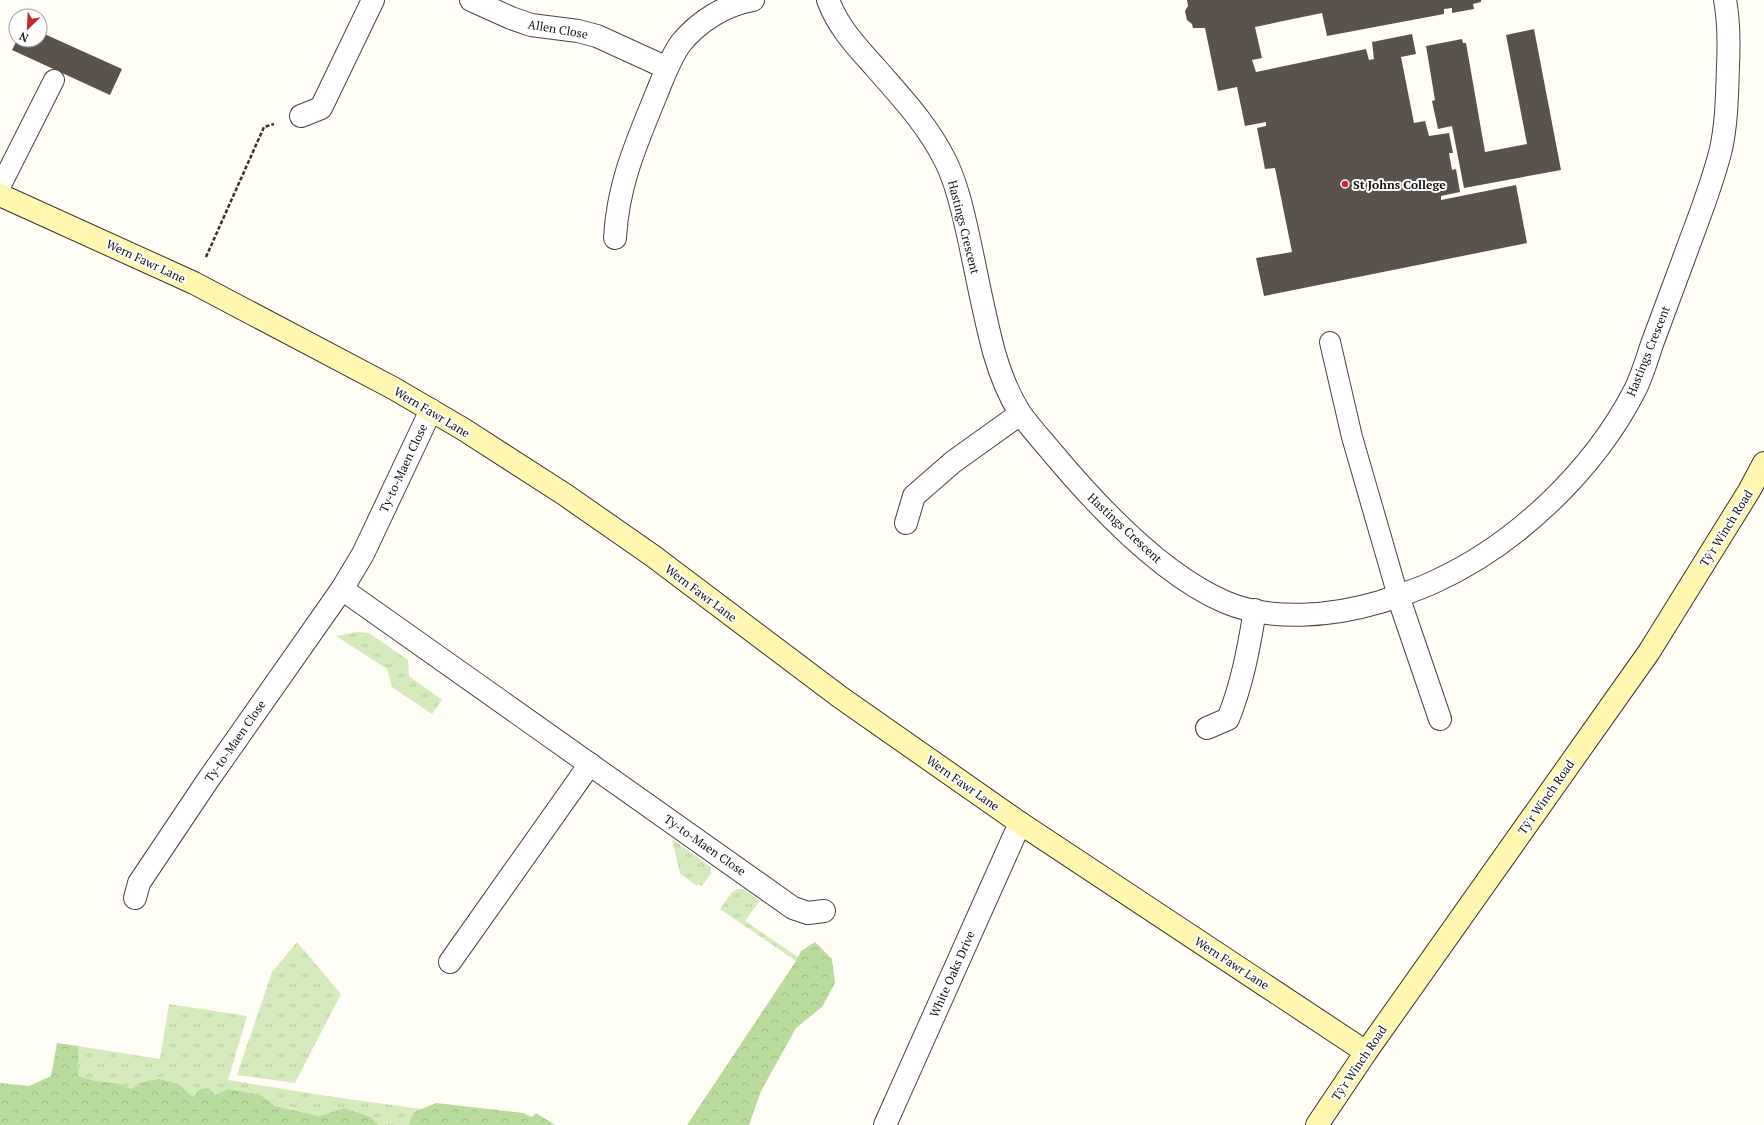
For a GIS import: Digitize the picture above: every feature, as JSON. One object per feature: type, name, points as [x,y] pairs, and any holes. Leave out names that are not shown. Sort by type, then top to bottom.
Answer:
[{"type":"street","points":[[301,116],[321,108],[373,0]]},
{"type":"street","name":"Allen Close","points":[[471,0],[511,18],[531,25],[578,31],[597,36],[667,68]]},
{"type":"street","points":[[615,238],[620,194],[629,160],[667,68],[681,44],[699,25],[720,10],[753,0]]},
{"type":"street","name":"Hastings Crescent","points":[[828,0],[833,14],[846,35],[912,108],[931,133],[948,165],[963,211],[993,350],[1003,382],[1020,414],[1082,488],[1177,576],[1229,604],[1255,610],[1291,614],[1328,614],[1360,608],[1435,582],[1464,566],[1500,544],[1532,520],[1561,491],[1587,461],[1615,423],[1636,388],[1711,186],[1721,145],[1727,106],[1729,50],[1725,0]]},
{"type":"street","name":"Wern Fawr Lane","points":[[0,195],[194,283],[303,340],[431,410],[564,494],[647,552],[840,698],[1020,823],[1366,1052]]},
{"type":"street","name":"Ty-to-Maen Close","points":[[135,898],[139,883],[208,780],[342,589],[363,554],[431,410]]},
{"type":"street","points":[[906,523],[914,496],[953,462],[1020,414]]},
{"type":"street","name":"Tŷ'r Winch Road","points":[[1317,1125],[1366,1052],[1648,652],[1749,491],[1764,463]]},
{"type":"street","name":"Ty-to-Maen Close","points":[[342,589],[793,908],[808,913],[824,911]]},
{"type":"street","points":[[1398,596],[1440,719]]},
{"type":"street","points":[[1207,728],[1228,720],[1235,702],[1244,667],[1255,610]]},
{"type":"street","points":[[450,962],[590,764]]},
{"type":"street","name":"White Oaks Drive","points":[[885,1125],[1020,823]]},
{"type":"lane","points":[[0,187],[54,80]]},
{"type":"lane","points":[[1330,342],[1352,437],[1398,596]]},
{"type":"path","points":[[194,283],[264,127],[301,116]]},
{"type":"green space","points":[[357,632],[369,633],[408,660],[409,676],[442,700],[432,714],[392,687],[387,669],[336,636]]},
{"type":"green space","points":[[672,839],[711,867],[711,873],[702,886],[698,884],[697,886],[680,874]]},
{"type":"green space","points":[[737,889],[743,889],[760,901],[745,921],[798,957],[796,961],[720,909],[732,892]]},
{"type":"green space","points":[[297,942],[341,994],[295,1083],[237,1075],[272,972]]},
{"type":"green space","points":[[815,942],[832,959],[835,983],[822,1007],[796,1028],[761,1091],[749,1125],[687,1125],[796,961],[801,951]]},
{"type":"green space","points":[[169,1004],[247,1016],[228,1080],[421,1109],[414,1112],[408,1125],[379,1125],[371,1117],[344,1108],[319,1116],[275,1106],[261,1095],[214,1095],[193,1097],[179,1084],[132,1089],[117,1083],[96,1081],[78,1076],[78,1046],[160,1059]]},
{"type":"green space","points":[[57,1043],[78,1046],[78,1076],[96,1081],[117,1083],[132,1089],[139,1083],[159,1079],[179,1084],[193,1097],[200,1089],[209,1088],[215,1095],[228,1089],[261,1095],[275,1106],[319,1116],[344,1108],[371,1117],[379,1125],[0,1125],[0,1083],[29,1086],[51,1076]]},
{"type":"green space","points":[[436,1103],[523,1113],[532,1117],[536,1113],[555,1125],[408,1125],[414,1112]]},
{"type":"building","points":[[1187,0],[1481,0],[1481,2],[1473,4],[1474,9],[1452,13],[1452,8],[1444,9],[1444,14],[1327,36],[1322,13],[1255,27],[1262,58],[1252,60],[1256,72],[1366,49],[1369,60],[1374,59],[1372,42],[1412,34],[1416,54],[1401,57],[1414,123],[1425,121],[1429,136],[1449,133],[1453,153],[1449,153],[1452,170],[1456,169],[1460,192],[1441,196],[1441,200],[1516,185],[1527,243],[1264,296],[1256,258],[1292,252],[1275,168],[1265,169],[1257,128],[1266,126],[1266,122],[1245,126],[1237,87],[1218,91],[1205,28],[1193,28],[1192,24],[1187,20],[1185,11],[1188,6]]},
{"type":"building","points":[[1534,29],[1561,170],[1464,188],[1452,126],[1438,129],[1432,101],[1435,100],[1426,46],[1462,39],[1463,43],[1466,43],[1485,152],[1527,144],[1506,35]]},
{"type":"building","points":[[48,36],[122,69],[110,95],[12,50],[13,48],[48,48]]},
{"type":"place","name":"St Johns College","points":[[1345,184]]}]
